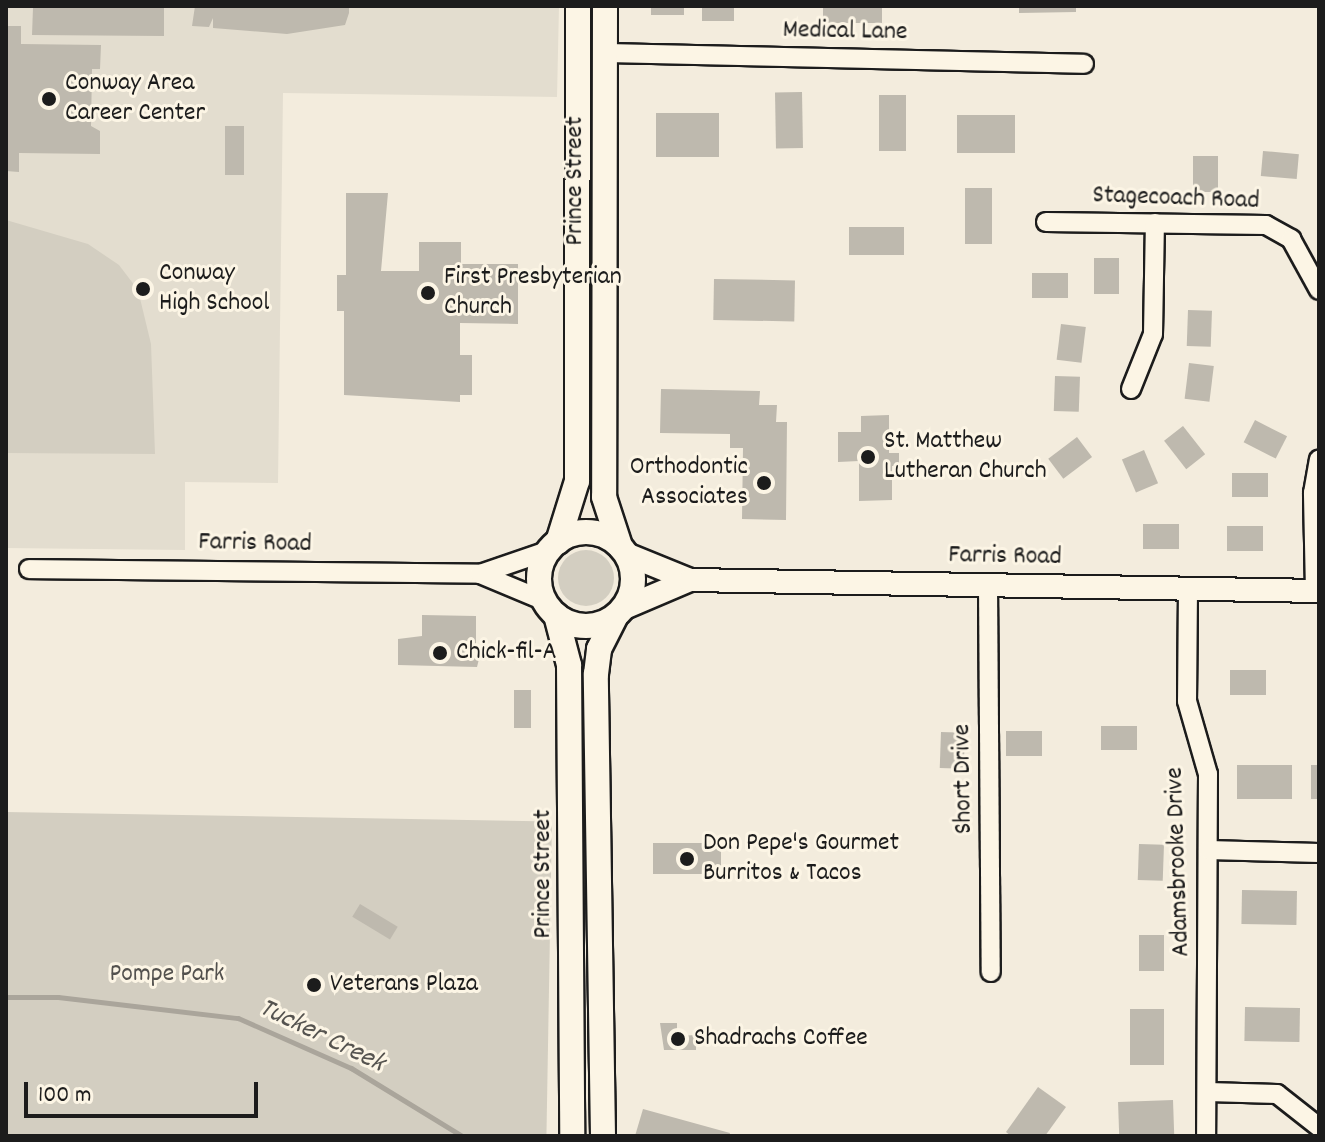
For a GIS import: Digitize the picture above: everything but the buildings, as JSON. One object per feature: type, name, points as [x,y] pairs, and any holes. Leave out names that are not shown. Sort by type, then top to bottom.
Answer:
[{"type":"main road","name":"Prince Street","points":[[554,546],[577,481],[578,6]]},
{"type":"main road","points":[[589,6],[592,33],[605,53]]},
{"type":"main road","name":"Prince Street","points":[[605,6],[604,497],[623,550]]},
{"type":"main road","points":[[578,161],[592,194],[592,323],[604,339]]},
{"type":"main road","points":[[603,1136],[596,674],[603,637],[619,612],[633,584],[623,550],[587,532],[554,546],[540,572],[550,608],[586,627],[619,612]]},
{"type":"main road","name":"Prince Street","points":[[550,608],[569,665],[572,1136]]},
{"type":"street","name":"Medical Lane","points":[[605,53],[1084,64]]},
{"type":"street","name":"Stagecoach Road","points":[[1046,222],[1266,225],[1291,239],[1319,290]]},
{"type":"street","points":[[1131,389],[1153,334],[1155,223]]},
{"type":"street","points":[[1317,591],[1313,493],[1319,460]]},
{"type":"street","name":"Farris Road","points":[[29,569],[480,574],[554,546]]},
{"type":"street","name":"Farris Road","points":[[623,550],[690,580],[1317,591]]},
{"type":"street","name":"Farris Road","points":[[480,574],[550,608]]},
{"type":"street","name":"Farris Road","points":[[619,612],[690,580]]},
{"type":"street","name":"Short Drive","points":[[988,585],[991,972]]},
{"type":"street","name":"Adamsbrooke Drive","points":[[1188,589],[1187,701],[1208,774],[1206,1136]]},
{"type":"street","points":[[1208,850],[1319,853]]},
{"type":"street","points":[[1208,1092],[1277,1094],[1319,1127]]},
{"type":"shaded area","name":"Conway High School","points":[[6,6],[559,6],[557,97],[283,93],[278,483],[185,482],[185,550],[6,548]]},
{"type":"green space","points":[[6,220],[88,244],[119,265],[138,290],[151,344],[155,454],[6,453]]},
{"type":"green space","points":[[586,550],[606,558],[614,578],[606,598],[586,606],[566,598],[558,578],[566,558]]},
{"type":"green space","name":"Pompe Park","points":[[6,812],[552,822],[546,1136],[6,1136]]},
{"type":"waterway","name":"Tucker Creek","points":[[6,997],[58,997],[238,1018],[351,1068],[462,1136]]},
{"type":"place","name":"Conway Area Career Center","points":[[49,99]]},
{"type":"place","name":"Conway High School","points":[[143,289]]},
{"type":"place","name":"First Presbyterian Church","points":[[428,293]]},
{"type":"place","name":"St. Matthew Lutheran Church","points":[[868,457]]},
{"type":"place","name":"Orthodontic Associates","points":[[764,483]]},
{"type":"place","name":"Chick-fil-A","points":[[440,653]]},
{"type":"place","name":"Don Pepe's Gourmet Burritos & Tacos","points":[[687,859]]},
{"type":"place","name":"Veterans Plaza","points":[[314,985]]},
{"type":"place","name":"Shadrachs Coffee","points":[[678,1039]]}]
